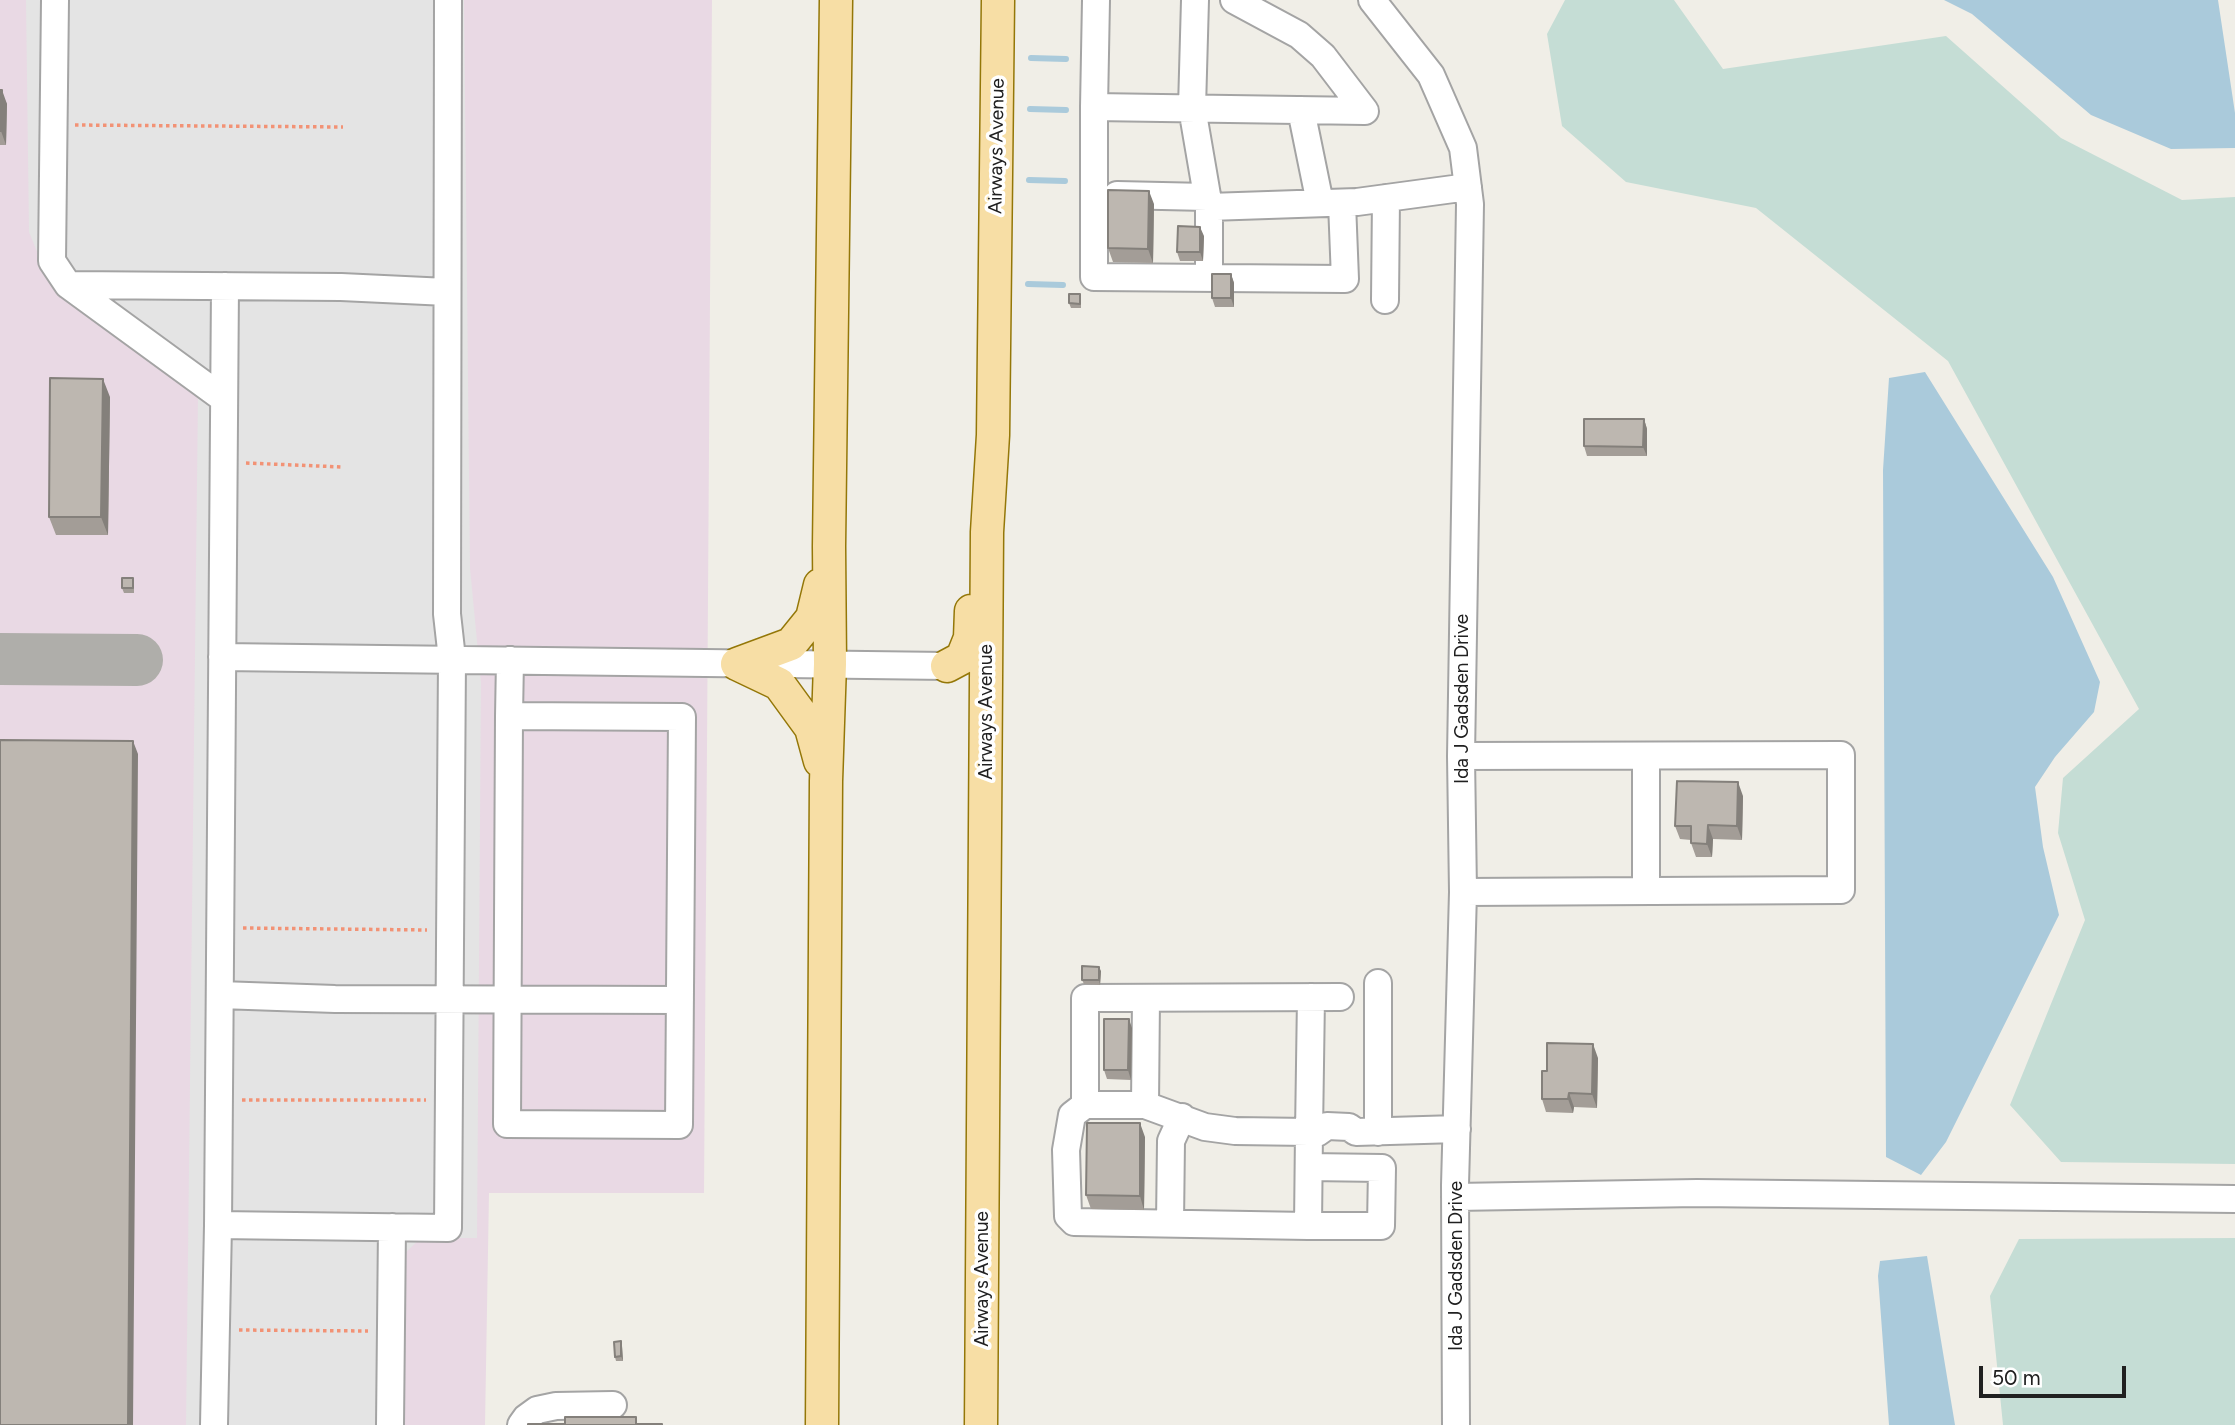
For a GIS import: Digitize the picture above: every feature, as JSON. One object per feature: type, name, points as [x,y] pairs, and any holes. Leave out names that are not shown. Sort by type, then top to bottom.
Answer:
[{"type":"main road","points":[[822,1425],[826,781],[830,664],[836,0]]},
{"type":"main road","name":"Airways Avenue","points":[[981,1425],[987,532],[993,435],[998,0]]},
{"type":"main road","points":[[947,666],[962,658],[970,638],[971,579],[987,532]]},
{"type":"main road","points":[[737,664],[791,644],[812,618],[829,546]]},
{"type":"main road","points":[[737,664],[779,684],[811,728],[826,781]]},
{"type":"main road","points":[[947,666],[958,670],[970,686],[986,736]]},
{"type":"street","points":[[55,0],[52,261],[68,285],[224,399]]},
{"type":"street","points":[[218,1225],[449,1228],[452,659],[447,614],[448,0]]},
{"type":"street","points":[[1096,0],[1094,277],[1345,279],[1331,203],[1301,110]]},
{"type":"street","points":[[1195,0],[1192,108],[1208,202],[1209,278]]},
{"type":"street","points":[[1094,107],[1365,111],[1323,56],[1299,35],[1234,0]]},
{"type":"street","name":"Ida J Gadsden Drive","points":[[1372,0],[1431,75],[1463,148],[1470,204],[1461,756],[1463,892],[1455,1197],[1457,1425]]},
{"type":"street","points":[[1094,195],[1208,202],[1331,203],[1468,187]]},
{"type":"street","points":[[1385,300],[1386,198]]},
{"type":"street","points":[[68,285],[341,287],[447,292]]},
{"type":"street","points":[[214,1425],[225,286]]},
{"type":"street","points":[[222,657],[947,666]]},
{"type":"street","points":[[509,716],[682,718],[679,1125],[507,1124],[509,716],[510,660]]},
{"type":"street","points":[[1461,756],[1841,755],[1841,890],[1463,892]]},
{"type":"street","points":[[1646,756],[1646,891]]},
{"type":"street","points":[[1367,1132],[1378,983]]},
{"type":"street","points":[[220,995],[335,999],[680,1000]]},
{"type":"street","points":[[1145,1105],[1085,998],[1340,998]]},
{"type":"street","points":[[1146,998],[1117,1059],[1085,1105],[1072,1115],[1066,1150],[1068,1216],[1074,1222],[1381,1226],[1382,1168],[1309,1167]]},
{"type":"street","points":[[1308,1226],[1309,1167],[1313,1133],[1311,998]]},
{"type":"street","points":[[1085,1105],[1145,1105],[1205,1127],[1235,1131],[1313,1133],[1327,1140],[1348,1140],[1367,1132],[1457,1129]]},
{"type":"street","points":[[1170,1223],[1171,1141],[1182,1117]]},
{"type":"street","points":[[1455,1197],[1697,1193],[2235,1199]]},
{"type":"street","points":[[390,1425],[392,1227]]},
{"type":"street","points":[[521,1425],[537,1410],[556,1406],[613,1405]]},
{"type":"path","points":[[54,125],[343,127]]},
{"type":"path","points":[[224,463],[341,467]]},
{"type":"path","points":[[220,927],[450,930]]},
{"type":"path","points":[[219,1100],[449,1100]]},
{"type":"path","points":[[216,1330],[391,1331]]},
{"type":"shaded area","points":[[0,0],[712,0],[704,1193],[489,1193],[485,1425],[0,1425]]},
{"type":"shaded area","points":[[26,0],[464,0],[470,568],[481,683],[477,1238],[421,1238],[402,1256],[400,1425],[186,1425],[198,396],[49,281],[29,232]]},
{"type":"shaded area","points":[[1565,0],[1674,0],[1723,69],[1946,36],[2061,138],[2182,200],[2235,197],[2235,1164],[2061,1162],[2010,1105],[2085,920],[2058,833],[2063,778],[2139,709],[1948,361],[1756,208],[1626,182],[1562,126],[1547,34]]},
{"type":"shaded area","points":[[1944,0],[2218,0],[2235,113],[2235,148],[2171,149],[2091,115],[1972,14]]},
{"type":"shaded area","points":[[1925,372],[2053,577],[2100,682],[2094,712],[2055,757],[2035,787],[2043,847],[2059,915],[1946,1142],[1921,1175],[1886,1157],[1883,470],[1889,378]]},
{"type":"shaded area","points":[[2235,1238],[2235,1425],[2003,1425],[1990,1296],[2019,1239]]},
{"type":"shaded area","points":[[1927,1256],[1955,1425],[1889,1425],[1878,1276],[1880,1261]]},
{"type":"building","points":[[2,90],[1,131],[0,131]]},
{"type":"building","points":[[1108,190],[1149,191],[1148,249],[1108,248]]},
{"type":"building","points":[[1178,226],[1200,227],[1200,252],[1177,252]]},
{"type":"building","points":[[1212,274],[1231,274],[1231,298],[1212,298]]},
{"type":"building","points":[[1069,294],[1080,294],[1080,304],[1069,303]]},
{"type":"building","points":[[50,378],[103,379],[101,517],[49,517]]},
{"type":"building","points":[[1584,419],[1644,419],[1643,447],[1584,446]]},
{"type":"building","points":[[122,578],[133,578],[133,588],[122,588]]},
{"type":"building","points":[[0,740],[133,741],[128,1425],[0,1425]]},
{"type":"building","points":[[1677,781],[1738,782],[1737,826],[1708,825],[1707,844],[1691,843],[1691,826],[1675,826]]},
{"type":"building","points":[[1082,966],[1099,967],[1099,980],[1082,980]]},
{"type":"building","points":[[1104,1019],[1129,1019],[1128,1070],[1104,1070]]},
{"type":"building","points":[[1547,1043],[1593,1044],[1592,1094],[1569,1093],[1568,1099],[1542,1099],[1542,1071],[1547,1071]]},
{"type":"building","points":[[1087,1123],[1140,1123],[1140,1196],[1086,1195]]},
{"type":"building","points":[[621,1341],[621,1356],[615,1357],[614,1342]]},
{"type":"building","points":[[565,1417],[636,1417],[636,1424],[662,1425],[528,1425],[565,1424]]},
{"type":"waterway","points":[[1031,58],[1066,59]]},
{"type":"waterway","points":[[1030,109],[1066,110]]},
{"type":"waterway","points":[[1029,180],[1065,181]]},
{"type":"waterway","points":[[1028,284],[1063,285]]},
{"type":"taxiway","points":[[0,659],[137,660]]}]
